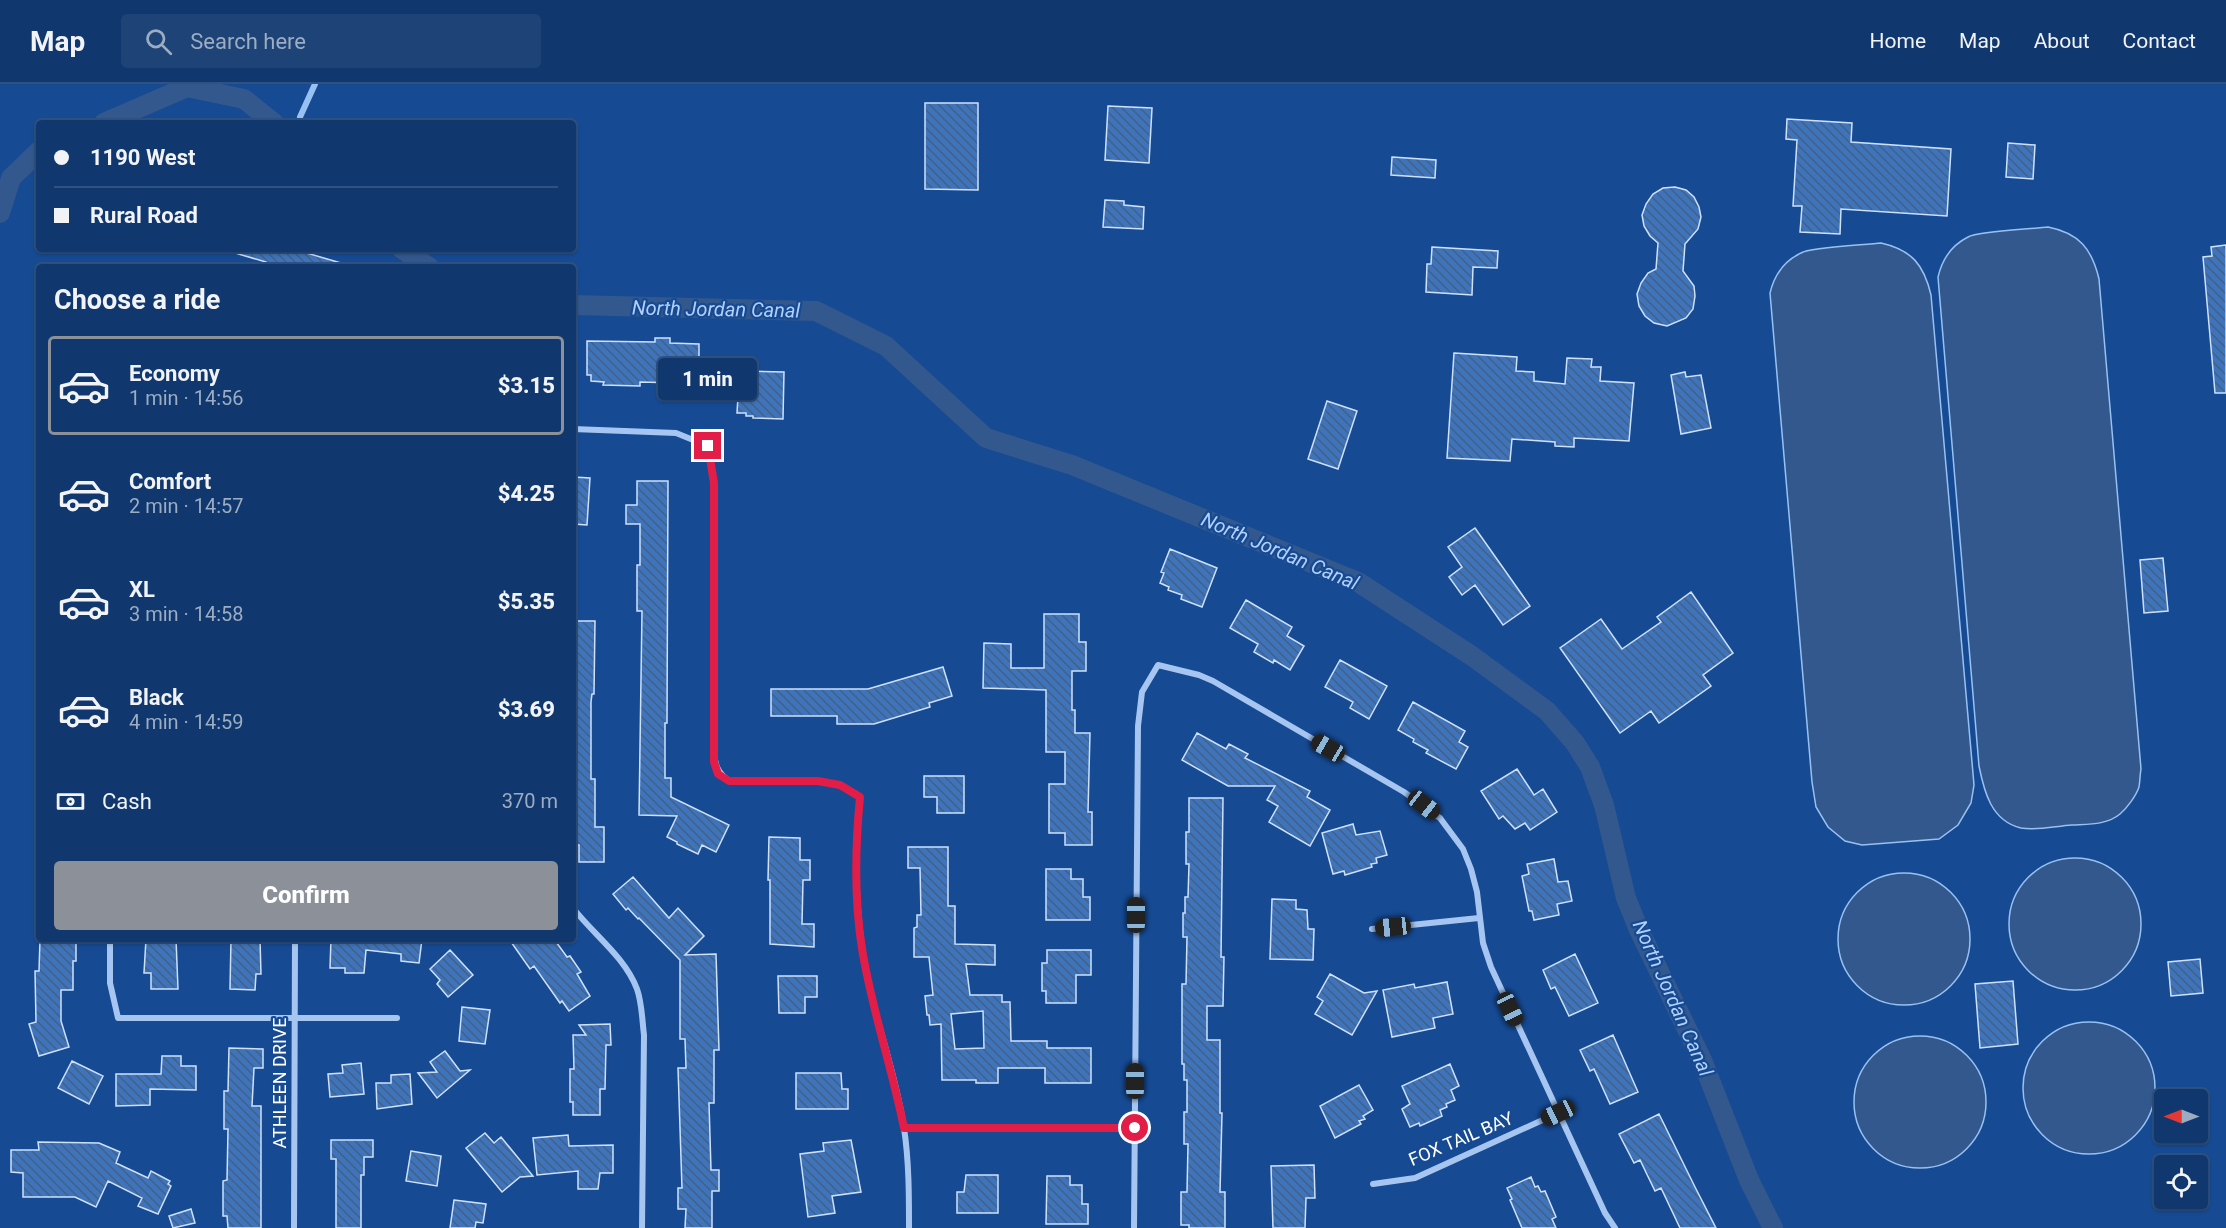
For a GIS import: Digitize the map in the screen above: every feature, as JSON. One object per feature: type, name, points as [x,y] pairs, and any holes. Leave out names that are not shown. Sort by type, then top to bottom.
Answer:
[{"type":"street","points":[[576,429],[676,434],[708,446],[714,483],[714,762],[718,774],[729,781],[818,781],[840,785],[860,797],[856,844],[857,901],[862,947],[870,991],[904,1128],[909,1228]]},
{"type":"street","points":[[1134,1228],[1138,726],[1142,692],[1158,665],[1213,681],[1424,805],[1440,818],[1463,849],[1471,869],[1477,892],[1483,943],[1491,967],[1605,1213],[1615,1228]]},
{"type":"street","points":[[576,911],[627,970],[637,988],[642,1008],[644,1035],[642,1228]]},
{"type":"street","points":[[1372,929],[1479,918]]},
{"type":"street","points":[[110,942],[110,983],[118,1018],[397,1018]]},
{"type":"street","name":"ATHLEEN DRIVE","points":[[294,1228],[295,942]]},
{"type":"street","name":"FOX TAIL BAY","points":[[1373,1184],[1415,1178],[1558,1113]]},
{"type":"street","points":[[904,1128],[1135,1128]]},
{"type":"water","points":[[2048,227],[2068,233],[2082,244],[2092,259],[2099,279],[2141,769],[2136,794],[2126,809],[2115,818],[2098,823],[2027,829],[2011,824],[1996,812],[1983,785],[1979,766],[1938,277],[1948,254],[1968,237]]},
{"type":"water","points":[[1881,243],[1901,250],[1915,260],[1925,275],[1931,295],[1974,785],[1971,803],[1958,825],[1939,839],[1862,845],[1845,841],[1828,827],[1816,807],[1770,293],[1781,270],[1801,253]]},
{"type":"water","points":[[2075,858],[2100,863],[2121,878],[2136,899],[2141,924],[2136,949],[2121,970],[2100,985],[2075,990],[2050,985],[2029,970],[2014,949],[2009,924],[2014,899],[2029,878],[2050,863]]},
{"type":"water","points":[[1904,873],[1929,878],[1950,893],[1965,914],[1970,939],[1965,964],[1950,985],[1929,1000],[1904,1005],[1879,1000],[1858,985],[1843,964],[1838,939],[1843,914],[1858,893],[1879,878]]},
{"type":"water","points":[[2089,1022],[2114,1027],[2125,1033],[2144,1052],[2153,1075],[2155,1088],[2153,1101],[2144,1124],[2125,1143],[2114,1149],[2089,1154],[2064,1149],[2043,1134],[2028,1113],[2023,1088],[2028,1063],[2043,1042],[2064,1027]]},
{"type":"water","points":[[1920,1036],[1945,1041],[1966,1056],[1981,1077],[1986,1102],[1981,1127],[1966,1148],[1945,1163],[1920,1168],[1895,1163],[1874,1148],[1859,1127],[1854,1102],[1859,1077],[1874,1056],[1895,1041]]},
{"type":"building","points":[[925,103],[978,103],[978,190],[925,189]]},
{"type":"building","points":[[1108,106],[1152,108],[1149,163],[1105,160]]},
{"type":"building","points":[[1787,119],[1852,123],[1851,142],[1951,149],[1947,216],[1841,209],[1840,234],[1800,232],[1802,206],[1793,206],[1797,140],[1786,139]]},
{"type":"building","points":[[2008,143],[2035,145],[2033,179],[2006,177]]},
{"type":"building","points":[[1392,157],[1436,160],[1435,178],[1391,175]]},
{"type":"building","points":[[1675,187],[1686,190],[1694,197],[1701,217],[1698,229],[1685,244],[1683,271],[1694,286],[1693,309],[1686,318],[1667,326],[1654,323],[1645,316],[1639,306],[1637,294],[1648,273],[1656,269],[1658,243],[1644,226],[1642,215],[1653,194],[1663,188]]},
{"type":"building","points":[[1105,200],[1124,201],[1124,205],[1144,207],[1143,229],[1103,227]]},
{"type":"building","points":[[2226,245],[2226,393],[2215,393],[2203,257],[2212,256],[2211,247]]},
{"type":"building","points":[[1432,247],[1498,251],[1497,268],[1473,267],[1472,295],[1426,292],[1427,264],[1431,264]]},
{"type":"building","points":[[303,252],[341,263],[266,264],[266,262],[235,253]]},
{"type":"building","points":[[655,338],[670,338],[670,343],[699,344],[699,361],[710,361],[710,370],[784,372],[783,419],[753,418],[753,416],[746,416],[746,413],[737,413],[738,396],[733,396],[733,388],[640,382],[640,386],[603,385],[604,382],[591,381],[591,375],[587,375],[587,341],[655,342]]},
{"type":"building","points":[[1454,353],[1517,357],[1516,371],[1534,372],[1534,381],[1565,384],[1567,358],[1592,359],[1591,367],[1601,367],[1600,381],[1634,383],[1629,441],[1574,438],[1574,447],[1555,446],[1555,442],[1512,439],[1510,461],[1447,458]]},
{"type":"building","points":[[1685,372],[1686,377],[1701,375],[1711,428],[1681,434],[1671,375]]},
{"type":"building","points":[[1327,401],[1357,411],[1338,469],[1308,459]]},
{"type":"building","points":[[576,477],[590,478],[587,525],[576,524]]},
{"type":"building","points":[[637,481],[668,481],[665,778],[671,778],[671,797],[729,825],[716,852],[702,845],[698,854],[667,837],[677,816],[639,815],[642,611],[637,611],[637,565],[640,565],[640,524],[626,524],[626,505],[637,505]]},
{"type":"building","points":[[1475,528],[1530,606],[1503,625],[1475,585],[1462,595],[1449,577],[1462,567],[1448,547]]},
{"type":"building","points":[[1170,549],[1217,568],[1202,607],[1181,599],[1182,595],[1168,590],[1169,587],[1160,583],[1164,573],[1161,572]]},
{"type":"building","points":[[2163,558],[2168,611],[2144,613],[2140,560]]},
{"type":"building","points":[[1691,592],[1733,653],[1703,675],[1711,686],[1659,723],[1651,711],[1620,733],[1560,648],[1601,619],[1622,649],[1661,622],[1657,617]]},
{"type":"building","points":[[1246,600],[1292,627],[1287,636],[1304,646],[1290,670],[1254,652],[1258,644],[1230,628]]},
{"type":"building","points":[[1044,614],[1079,614],[1079,642],[1086,642],[1086,671],[1072,671],[1072,710],[1075,710],[1075,733],[1090,733],[1088,812],[1092,812],[1092,845],[1065,845],[1065,833],[1049,833],[1049,784],[1065,784],[1065,752],[1046,752],[1046,690],[983,688],[984,643],[1011,644],[1011,668],[1044,668]]},
{"type":"building","points":[[576,621],[595,621],[594,694],[592,694],[591,702],[591,779],[595,779],[595,827],[604,827],[604,862],[579,862],[579,845],[576,845]]},
{"type":"building","points":[[1340,660],[1387,686],[1369,719],[1350,708],[1353,702],[1325,687]]},
{"type":"building","points":[[943,667],[952,696],[929,703],[930,707],[874,724],[837,724],[837,716],[771,716],[771,689],[868,689]]},
{"type":"building","points":[[1413,702],[1465,731],[1459,742],[1468,747],[1456,769],[1426,753],[1428,750],[1398,730]]},
{"type":"building","points":[[1197,733],[1226,749],[1229,744],[1248,754],[1245,758],[1310,791],[1307,797],[1330,810],[1310,846],[1269,822],[1278,806],[1267,800],[1275,786],[1228,786],[1182,760]]},
{"type":"building","points":[[1517,769],[1534,795],[1543,789],[1557,812],[1530,830],[1525,823],[1515,829],[1503,816],[1499,819],[1481,791]]},
{"type":"building","points":[[924,776],[964,776],[964,813],[937,813],[937,797],[924,797]]},
{"type":"building","points":[[1189,798],[1223,798],[1221,957],[1224,957],[1223,1006],[1207,1006],[1207,1040],[1220,1040],[1220,1113],[1222,1113],[1220,1192],[1225,1192],[1225,1228],[1189,1228],[1189,1225],[1181,1225],[1181,1192],[1187,1192],[1188,1144],[1184,1144],[1187,1080],[1184,1080],[1184,1064],[1182,1064],[1182,984],[1186,984],[1187,937],[1183,937],[1183,913],[1185,913],[1185,897],[1188,897],[1189,864],[1186,864],[1186,832],[1189,832]]},
{"type":"building","points":[[1353,824],[1356,835],[1380,831],[1387,855],[1376,858],[1377,863],[1371,864],[1372,867],[1345,875],[1344,871],[1333,874],[1322,833]]},
{"type":"building","points":[[769,837],[800,838],[800,860],[810,860],[810,880],[803,880],[802,924],[814,924],[814,947],[770,944]]},
{"type":"building","points":[[908,847],[948,847],[948,906],[955,906],[955,944],[995,945],[995,965],[966,964],[970,995],[1002,995],[1002,1002],[1010,1002],[1011,1041],[1047,1041],[1047,1048],[1091,1048],[1091,1083],[1045,1083],[1045,1068],[998,1068],[998,1083],[976,1083],[976,1080],[942,1080],[941,1024],[930,1025],[929,1015],[927,1015],[925,996],[933,995],[929,957],[914,957],[914,928],[917,927],[917,915],[921,915],[920,868],[908,868]],"holes":[[[983,1011],[984,1048],[955,1049],[951,1014]]]},
{"type":"building","points":[[1554,859],[1558,882],[1568,881],[1572,901],[1557,904],[1559,915],[1534,920],[1532,911],[1529,911],[1522,876],[1529,874],[1527,864]]},
{"type":"building","points":[[1046,869],[1071,869],[1071,879],[1083,879],[1083,897],[1090,897],[1090,920],[1046,920]]},
{"type":"building","points":[[633,877],[669,918],[678,908],[704,936],[685,955],[716,954],[719,1050],[714,1050],[714,1103],[709,1103],[711,1170],[719,1170],[719,1191],[712,1191],[712,1228],[685,1228],[686,1209],[678,1209],[678,1188],[682,1188],[678,1068],[686,1068],[685,1039],[680,1039],[680,960],[639,918],[628,908],[626,910],[613,894]]},
{"type":"building","points":[[1272,899],[1296,900],[1296,909],[1307,910],[1308,929],[1314,929],[1313,960],[1270,959]]},
{"type":"building","points":[[40,942],[76,942],[76,961],[73,961],[73,990],[61,990],[61,1021],[69,1047],[39,1056],[29,1024],[36,1022],[35,971],[39,971]]},
{"type":"building","points":[[146,942],[176,942],[178,989],[151,989],[151,973],[144,973]]},
{"type":"building","points":[[231,942],[260,942],[261,974],[256,974],[255,990],[230,989]]},
{"type":"building","points":[[331,942],[422,942],[419,963],[401,961],[401,954],[366,950],[364,973],[345,973],[345,968],[330,968]]},
{"type":"building","points":[[511,942],[556,942],[581,972],[577,974],[590,996],[569,1011],[562,1001],[560,1003],[534,966],[530,969]]},
{"type":"building","points":[[450,950],[473,975],[448,997],[437,984],[440,980],[430,969]]},
{"type":"building","points":[[1047,950],[1091,950],[1091,975],[1076,975],[1076,1003],[1046,1003],[1046,991],[1042,991],[1042,963],[1047,963]]},
{"type":"building","points":[[1575,954],[1598,1003],[1569,1016],[1555,987],[1551,989],[1543,970]]},
{"type":"building","points":[[2200,959],[2203,993],[2171,996],[2168,962]]},
{"type":"building","points":[[1330,974],[1364,993],[1377,991],[1352,1035],[1315,1014],[1323,1001],[1317,997]]},
{"type":"building","points":[[778,976],[817,976],[817,997],[805,997],[805,1013],[779,1013]]},
{"type":"building","points":[[2013,981],[2018,1044],[1980,1048],[1975,984]]},
{"type":"building","points":[[1447,982],[1453,1014],[1433,1018],[1435,1028],[1392,1037],[1383,990],[1414,984],[1415,988]]},
{"type":"building","points":[[462,1007],[490,1010],[485,1044],[459,1041]]},
{"type":"building","points":[[610,1024],[611,1045],[606,1045],[605,1089],[600,1089],[600,1115],[573,1115],[573,1102],[570,1102],[570,1069],[574,1069],[573,1035],[586,1035],[579,1025]]},
{"type":"building","points":[[1613,1035],[1638,1092],[1610,1104],[1594,1069],[1590,1071],[1580,1050]]},
{"type":"building","points":[[229,1048],[263,1049],[263,1068],[254,1068],[252,1106],[261,1106],[261,1228],[228,1228],[227,1216],[223,1216],[223,1181],[227,1180],[228,1129],[224,1129],[224,1091],[228,1091]]},
{"type":"building","points":[[445,1051],[460,1071],[470,1070],[437,1098],[418,1073],[437,1072],[430,1062]]},
{"type":"building","points":[[162,1056],[181,1056],[181,1066],[196,1066],[196,1090],[150,1089],[150,1105],[116,1106],[116,1074],[161,1074]]},
{"type":"building","points":[[72,1061],[103,1076],[89,1104],[58,1088]]},
{"type":"building","points":[[361,1063],[364,1094],[330,1097],[328,1074],[343,1073],[342,1065]]},
{"type":"building","points":[[1450,1064],[1459,1086],[1451,1090],[1455,1100],[1440,1110],[1442,1116],[1420,1126],[1419,1123],[1410,1127],[1402,1109],[1410,1104],[1402,1086]]},
{"type":"building","points":[[796,1073],[841,1073],[842,1089],[848,1089],[848,1109],[796,1109]]},
{"type":"building","points":[[410,1074],[412,1104],[377,1109],[376,1083],[391,1083],[391,1075]]},
{"type":"building","points":[[1359,1085],[1373,1110],[1363,1116],[1365,1119],[1359,1121],[1361,1124],[1335,1138],[1320,1106]]},
{"type":"building","points":[[1659,1114],[1716,1228],[1680,1228],[1661,1188],[1655,1191],[1640,1160],[1634,1163],[1619,1134]]},
{"type":"building","points":[[485,1133],[494,1143],[501,1137],[533,1176],[520,1177],[502,1192],[466,1148]]},
{"type":"building","points":[[568,1135],[569,1146],[613,1145],[613,1173],[600,1173],[598,1189],[578,1189],[578,1171],[537,1175],[533,1138]]},
{"type":"building","points":[[331,1140],[373,1140],[373,1157],[364,1157],[364,1175],[361,1175],[361,1228],[336,1228],[336,1159],[331,1159]]},
{"type":"building","points":[[851,1140],[861,1192],[832,1196],[835,1213],[808,1217],[800,1154],[824,1151],[823,1143]]},
{"type":"building","points":[[38,1142],[99,1143],[120,1152],[116,1163],[148,1178],[151,1171],[170,1181],[168,1184],[171,1186],[158,1214],[138,1206],[142,1198],[108,1181],[96,1207],[75,1197],[23,1197],[23,1173],[11,1172],[11,1150],[39,1150]]},
{"type":"building","points":[[411,1151],[441,1156],[437,1186],[406,1181]]},
{"type":"building","points":[[1314,1165],[1315,1198],[1306,1198],[1305,1228],[1273,1228],[1271,1166]]},
{"type":"building","points":[[966,1175],[998,1175],[998,1213],[957,1213],[957,1192],[964,1192]]},
{"type":"building","points":[[1047,1176],[1070,1176],[1070,1185],[1082,1185],[1082,1204],[1088,1204],[1088,1224],[1046,1224]]},
{"type":"building","points":[[1531,1177],[1535,1187],[1538,1186],[1541,1192],[1545,1191],[1556,1217],[1552,1219],[1556,1228],[1522,1228],[1507,1188]]},
{"type":"building","points":[[454,1200],[486,1204],[483,1223],[476,1222],[475,1228],[450,1228]]},
{"type":"building","points":[[191,1209],[195,1223],[173,1228],[169,1216]]},
{"type":"waterway","points":[[300,117],[315,84]]},
{"type":"waterway","name":"North Jordan Canal","points":[[111,120],[187,87],[244,99],[270,120]]},
{"type":"waterway","name":"North Jordan Canal","points":[[0,213],[11,178],[36,154]]},
{"type":"waterway","name":"North Jordan Canal","points":[[406,252],[424,264]]},
{"type":"waterway","name":"North Jordan Canal","points":[[576,305],[816,311],[886,346],[986,438],[1072,465],[1358,582],[1472,656],[1547,711],[1575,743],[1590,767],[1604,805],[1626,898],[1639,930],[1702,1060],[1749,1180],[1773,1228]]},
{"type":"route","points":[[708,446],[714,483],[714,762],[718,774],[729,781],[818,781],[840,785],[860,797],[856,844],[857,901],[862,947],[870,991],[904,1128],[1135,1128]]}]
